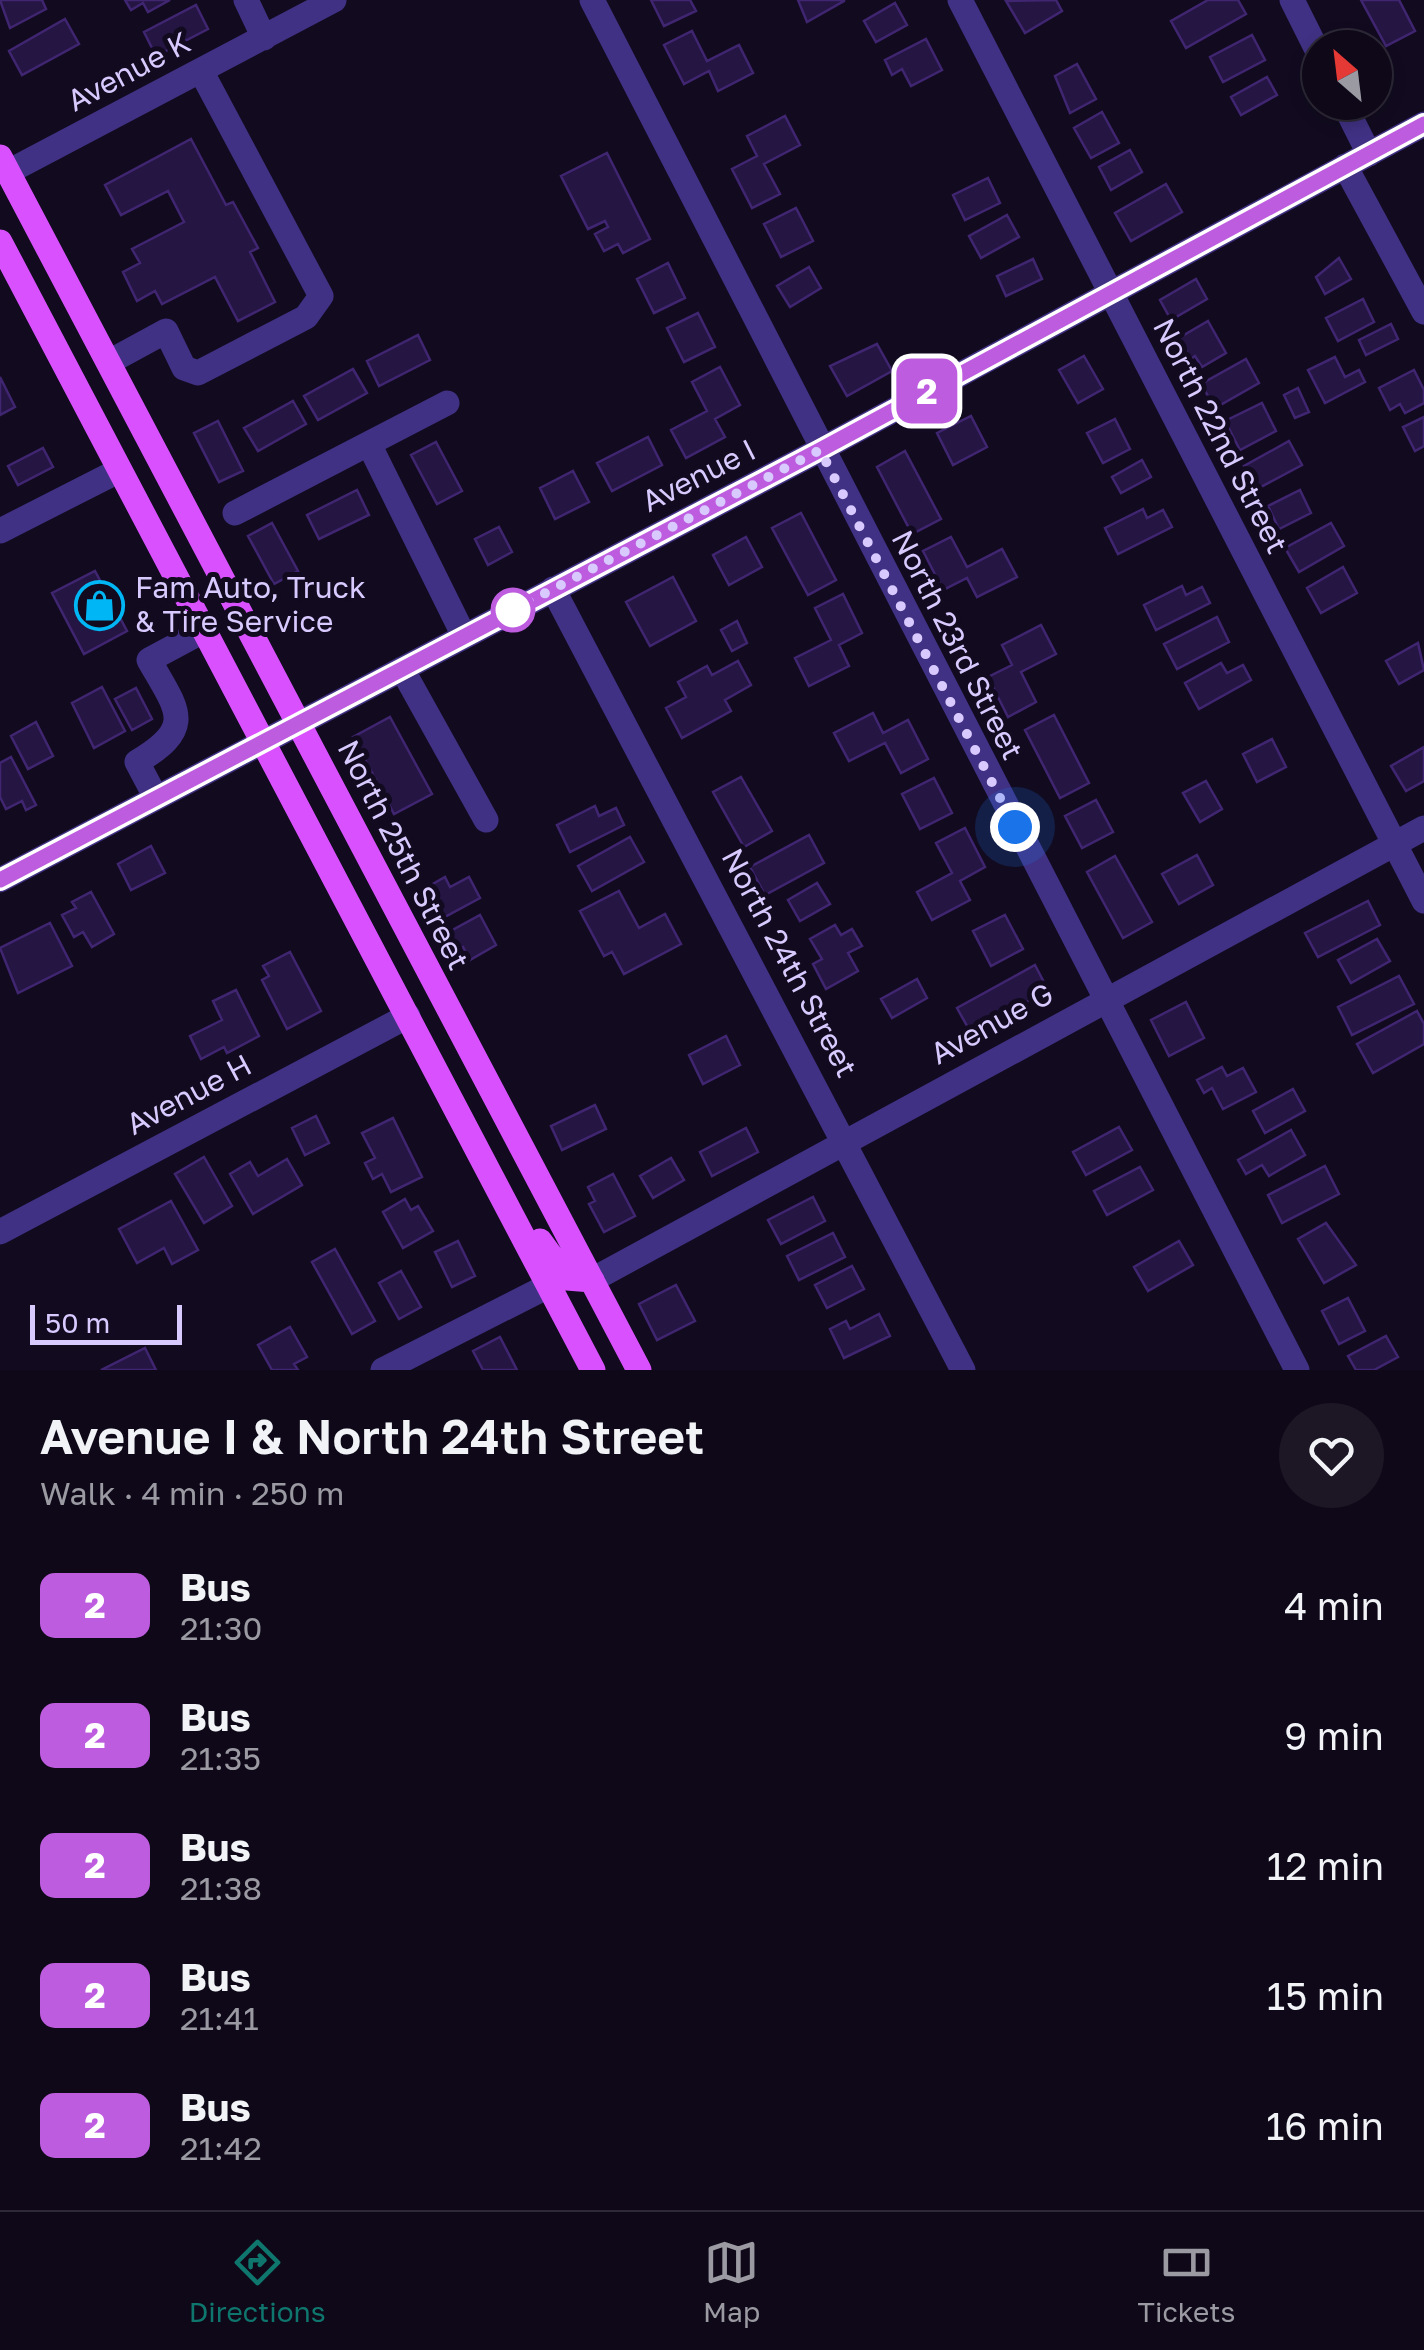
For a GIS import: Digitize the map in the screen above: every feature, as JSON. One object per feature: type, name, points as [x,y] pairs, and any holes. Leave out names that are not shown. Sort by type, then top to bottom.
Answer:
[{"type":"main road","name":"North 25th Street","points":[[3,166],[639,1370]]},
{"type":"main road","points":[[0,242],[593,1370]]},
{"type":"main road","points":[[437,1072],[459,1090],[551,1260],[566,1278],[592,1280]]},
{"type":"street","points":[[246,0],[264,38]]},
{"type":"street","name":"Avenue K","points":[[3,166],[334,0]]},
{"type":"street","name":"North 23rd Street","points":[[592,0],[820,450],[1297,1370]]},
{"type":"street","name":"North 22nd Street","points":[[960,0],[1424,901]]},
{"type":"street","points":[[1292,0],[1307,30]]},
{"type":"street","points":[[109,362],[166,332],[184,368],[198,373],[306,316],[319,304],[321,296],[201,70]]},
{"type":"street","points":[[1352,120],[1369,154]]},
{"type":"street","name":"Avenue I","points":[[0,880],[820,450],[1424,124]]},
{"type":"street","points":[[1345,166],[1424,312]]},
{"type":"street","points":[[235,513],[448,403]]},
{"type":"street","points":[[368,444],[464,636]]},
{"type":"street","points":[[0,532],[118,471]]},
{"type":"street","name":"North 24th Street","points":[[553,589],[963,1370]]},
{"type":"street","points":[[156,798],[137,762],[164,746],[177,725],[179,713],[149,660],[203,631]]},
{"type":"street","points":[[402,669],[486,820]]},
{"type":"street","name":"Avenue G","points":[[592,1280],[1424,828]]},
{"type":"street","name":"Avenue H","points":[[0,1232],[408,1016]]},
{"type":"street","points":[[382,1370],[548,1286]]},
{"type":"building","points":[[0,0],[42,0],[46,9],[10,28]]},
{"type":"building","points":[[125,0],[170,0],[148,12],[143,3],[131,10]]},
{"type":"building","points":[[651,0],[690,0],[696,11],[664,26]]},
{"type":"building","points":[[798,0],[844,0],[844,1],[807,22]]},
{"type":"building","points":[[1056,0],[1062,11],[1025,33],[1006,1]]},
{"type":"building","points":[[1208,0],[1238,0],[1246,14],[1186,48],[1171,21]]},
{"type":"building","points":[[1361,0],[1399,0],[1415,31],[1392,43],[1392,30],[1377,30]]},
{"type":"building","points":[[895,3],[907,25],[876,42],[864,21]]},
{"type":"building","points":[[196,5],[208,29],[156,56],[144,32]]},
{"type":"building","points":[[65,19],[79,44],[22,75],[9,51]]},
{"type":"building","points":[[692,31],[707,61],[739,45],[753,73],[718,91],[709,71],[684,84],[664,45]]},
{"type":"building","points":[[1252,35],[1265,60],[1223,82],[1210,57]]},
{"type":"building","points":[[926,39],[942,70],[911,86],[902,69],[892,75],[885,60]]},
{"type":"building","points":[[1077,64],[1096,99],[1070,113],[1055,76]]},
{"type":"building","points":[[1267,77],[1277,95],[1241,115],[1231,97]]},
{"type":"building","points":[[1102,112],[1119,143],[1091,158],[1074,128]]},
{"type":"building","points":[[785,116],[800,145],[764,164],[780,194],[752,208],[732,169],[757,156],[747,136]]},
{"type":"building","points":[[191,139],[226,205],[233,202],[258,248],[250,252],[275,302],[238,321],[215,277],[162,304],[155,291],[137,301],[123,272],[140,263],[132,249],[184,222],[168,191],[121,215],[105,185]]},
{"type":"building","points":[[1130,150],[1142,172],[1111,190],[1099,167]]},
{"type":"building","points":[[607,153],[650,239],[623,253],[618,244],[604,251],[595,234],[608,227],[605,221],[588,229],[561,176]]},
{"type":"building","points":[[988,178],[1000,203],[965,220],[953,195]]},
{"type":"building","points":[[1166,184],[1182,212],[1131,241],[1115,213]]},
{"type":"building","points":[[796,208],[813,241],[781,257],[764,224]]},
{"type":"building","points":[[1007,215],[1019,237],[981,258],[969,236]]},
{"type":"building","points":[[1339,258],[1351,279],[1325,294],[1316,277]]},
{"type":"building","points":[[1033,259],[1042,279],[1006,296],[997,276]]},
{"type":"building","points":[[668,263],[685,298],[654,313],[637,279]]},
{"type":"building","points":[[809,267],[821,288],[790,307],[777,286]]},
{"type":"building","points":[[1196,279],[1207,299],[1171,320],[1160,300]]},
{"type":"building","points":[[1363,299],[1374,322],[1338,341],[1326,318]]},
{"type":"building","points":[[698,313],[715,347],[684,362],[667,328]]},
{"type":"building","points":[[1208,321],[1226,353],[1202,367],[1195,356],[1191,359],[1179,338]]},
{"type":"building","points":[[1391,324],[1398,339],[1366,355],[1359,340]]},
{"type":"building","points":[[418,335],[430,360],[379,386],[367,361]]},
{"type":"building","points":[[877,344],[892,371],[847,396],[830,366]]},
{"type":"building","points":[[1084,356],[1103,389],[1078,403],[1059,370]]},
{"type":"building","points":[[1335,357],[1345,377],[1359,370],[1365,382],[1325,403],[1308,370]]},
{"type":"building","points":[[1246,359],[1259,383],[1215,408],[1201,384]]},
{"type":"building","points":[[720,367],[740,405],[715,419],[725,437],[686,458],[671,430],[707,411],[692,382]]},
{"type":"building","points":[[353,369],[367,393],[318,420],[304,396]]},
{"type":"building","points":[[1414,370],[1424,390],[1424,403],[1405,413],[1400,404],[1390,410],[1379,388]]},
{"type":"building","points":[[0,377],[15,407],[0,415]]},
{"type":"building","points":[[1298,388],[1309,412],[1295,418],[1284,395]]},
{"type":"building","points":[[293,401],[306,424],[258,451],[244,428]]},
{"type":"building","points":[[1262,403],[1276,431],[1240,450],[1225,421]]},
{"type":"building","points":[[971,416],[987,447],[953,465],[937,433]]},
{"type":"building","points":[[1424,417],[1424,446],[1415,451],[1403,427]]},
{"type":"building","points":[[1115,419],[1130,449],[1103,463],[1087,433]]},
{"type":"building","points":[[218,421],[243,471],[219,482],[194,433]]},
{"type":"building","points":[[648,437],[662,465],[612,491],[597,463]]},
{"type":"building","points":[[1289,441],[1302,465],[1257,489],[1244,466]]},
{"type":"building","points":[[436,442],[462,491],[437,504],[411,455]]},
{"type":"building","points":[[43,448],[53,467],[18,485],[8,466]]},
{"type":"building","points":[[905,451],[941,519],[912,534],[877,467]]},
{"type":"building","points":[[1142,460],[1151,477],[1121,493],[1112,477]]},
{"type":"building","points":[[573,471],[589,502],[555,519],[540,488]]},
{"type":"building","points":[[357,490],[369,515],[319,539],[307,515]]},
{"type":"building","points":[[1300,490],[1311,513],[1279,529],[1268,506]]},
{"type":"building","points":[[1143,509],[1147,518],[1163,510],[1172,527],[1118,554],[1105,528]]},
{"type":"building","points":[[801,513],[836,580],[808,595],[772,528]]},
{"type":"building","points":[[272,523],[298,571],[274,584],[248,536]]},
{"type":"building","points":[[1331,523],[1344,546],[1299,572],[1285,548]]},
{"type":"building","points":[[499,527],[512,552],[488,565],[475,539]]},
{"type":"building","points":[[746,537],[762,567],[729,585],[713,555]]},
{"type":"building","points":[[951,537],[967,567],[1002,549],[1017,577],[977,597],[967,578],[943,590],[923,551]]},
{"type":"building","points":[[1343,567],[1357,593],[1321,613],[1307,588]]},
{"type":"building","points":[[95,571],[127,631],[84,654],[52,593]]},
{"type":"building","points":[[673,577],[696,621],[650,646],[626,602]]},
{"type":"building","points":[[1182,586],[1186,595],[1202,587],[1210,603],[1156,630],[1144,605]]},
{"type":"building","points":[[843,594],[862,633],[839,645],[849,666],[809,686],[795,658],[831,640],[815,608]]},
{"type":"building","points":[[1217,617],[1229,642],[1177,669],[1164,644]]},
{"type":"building","points":[[737,621],[747,643],[732,651],[721,630]]},
{"type":"building","points":[[1041,625],[1056,654],[1021,672],[1036,702],[1008,717],[988,677],[1012,665],[1002,645]]},
{"type":"building","points":[[1418,643],[1424,670],[1399,684],[1386,661]]},
{"type":"building","points":[[738,661],[751,685],[725,700],[731,711],[682,738],[666,708],[686,697],[678,682],[707,666],[712,675]]},
{"type":"building","points":[[1221,663],[1227,673],[1243,665],[1251,680],[1199,709],[1185,683]]},
{"type":"building","points":[[102,687],[125,731],[94,748],[72,703]]},
{"type":"building","points":[[136,688],[152,719],[132,730],[115,699]]},
{"type":"building","points":[[873,713],[883,733],[908,720],[928,759],[901,773],[885,743],[849,761],[834,733]]},
{"type":"building","points":[[1054,715],[1089,783],[1060,798],[1025,730]]},
{"type":"building","points":[[390,717],[432,794],[394,814],[353,737]]},
{"type":"building","points":[[36,722],[53,756],[28,769],[11,736]]},
{"type":"building","points":[[1272,739],[1286,767],[1257,782],[1243,754]]},
{"type":"building","points":[[1424,747],[1424,781],[1406,791],[1391,766]]},
{"type":"building","points":[[11,757],[36,805],[26,810],[22,801],[6,809],[0,797],[0,763]]},
{"type":"building","points":[[741,777],[772,831],[744,847],[713,792]]},
{"type":"building","points":[[934,778],[952,813],[920,829],[902,794]]},
{"type":"building","points":[[1206,781],[1222,809],[1200,822],[1183,793]]},
{"type":"building","points":[[1096,800],[1113,832],[1082,848],[1065,816]]},
{"type":"building","points":[[595,806],[599,816],[616,808],[624,825],[570,852],[557,825]]},
{"type":"building","points":[[965,828],[985,867],[960,881],[970,900],[932,920],[917,892],[952,873],[936,843]]},
{"type":"building","points":[[809,835],[824,863],[765,895],[750,867]]},
{"type":"building","points":[[630,837],[644,862],[592,891],[578,866]]},
{"type":"building","points":[[151,846],[165,873],[131,890],[118,864]]},
{"type":"building","points":[[1197,855],[1213,885],[1179,904],[1162,874]]},
{"type":"building","points":[[1115,856],[1152,922],[1123,938],[1087,872]]},
{"type":"building","points":[[445,877],[450,887],[469,877],[480,898],[441,919],[424,889]]},
{"type":"building","points":[[817,883],[830,904],[800,921],[788,900]]},
{"type":"building","points":[[619,891],[639,928],[665,914],[681,944],[624,974],[612,952],[604,956],[580,911]]},
{"type":"building","points":[[91,892],[114,934],[92,947],[83,932],[74,937],[62,915],[76,908],[72,902]]},
{"type":"building","points":[[1368,901],[1380,925],[1318,957],[1305,933]]},
{"type":"building","points":[[480,915],[496,945],[470,960],[463,947],[456,951],[447,933]]},
{"type":"building","points":[[1005,915],[1023,949],[991,966],[973,931]]},
{"type":"building","points":[[50,923],[72,966],[18,993],[0,948]]},
{"type":"building","points":[[835,925],[841,935],[852,929],[862,946],[848,953],[858,971],[826,989],[813,964],[822,959],[810,939]]},
{"type":"building","points":[[1377,939],[1390,961],[1351,983],[1338,960]]},
{"type":"building","points":[[290,952],[321,1011],[287,1029],[262,980],[269,976],[263,966]]},
{"type":"building","points":[[1035,965],[1048,990],[971,1033],[957,1008]]},
{"type":"building","points":[[1399,976],[1414,1004],[1352,1035],[1338,1007]]},
{"type":"building","points":[[917,979],[927,998],[892,1018],[881,999]]},
{"type":"building","points":[[236,990],[259,1036],[227,1053],[224,1047],[201,1059],[190,1036],[222,1020],[213,1001]]},
{"type":"building","points":[[1186,1002],[1204,1038],[1169,1056],[1151,1020]]},
{"type":"building","points":[[1417,1011],[1424,1024],[1424,1044],[1373,1073],[1357,1044]]},
{"type":"building","points":[[726,1036],[740,1065],[703,1084],[689,1055]]},
{"type":"building","points":[[1222,1067],[1227,1076],[1243,1068],[1256,1092],[1223,1109],[1212,1088],[1204,1093],[1197,1080]]},
{"type":"building","points":[[1293,1089],[1305,1111],[1265,1133],[1253,1111]]},
{"type":"building","points":[[595,1105],[606,1129],[562,1150],[551,1126]]},
{"type":"building","points":[[316,1116],[329,1143],[305,1155],[292,1128]]},
{"type":"building","points":[[393,1118],[422,1177],[391,1192],[382,1174],[373,1179],[365,1163],[375,1158],[362,1133]]},
{"type":"building","points":[[1119,1127],[1132,1150],[1086,1175],[1073,1152]]},
{"type":"building","points":[[746,1128],[758,1152],[712,1176],[700,1152]]},
{"type":"building","points":[[1291,1130],[1305,1155],[1269,1176],[1262,1165],[1246,1174],[1238,1160]]},
{"type":"building","points":[[204,1157],[232,1206],[204,1223],[175,1174]]},
{"type":"building","points":[[671,1158],[684,1180],[653,1198],[640,1176]]},
{"type":"building","points":[[287,1159],[302,1185],[253,1214],[230,1174],[250,1162],[258,1176]]},
{"type":"building","points":[[1325,1166],[1339,1194],[1282,1223],[1268,1195]]},
{"type":"building","points":[[1140,1167],[1153,1190],[1107,1215],[1094,1191]]},
{"type":"building","points":[[613,1174],[635,1216],[604,1232],[589,1204],[595,1201],[588,1187]]},
{"type":"building","points":[[813,1197],[825,1221],[781,1244],[768,1220]]},
{"type":"building","points":[[405,1199],[411,1210],[418,1206],[433,1231],[403,1248],[383,1212]]},
{"type":"building","points":[[171,1201],[198,1250],[172,1264],[164,1248],[137,1263],[119,1229]]},
{"type":"building","points":[[1326,1223],[1356,1265],[1324,1283],[1298,1239]]},
{"type":"building","points":[[833,1233],[845,1257],[799,1280],[787,1256]]},
{"type":"building","points":[[458,1241],[475,1276],[452,1287],[435,1252]]},
{"type":"building","points":[[1179,1241],[1193,1265],[1148,1291],[1134,1267]]},
{"type":"building","points":[[335,1249],[375,1321],[352,1334],[312,1262]]},
{"type":"building","points":[[852,1266],[864,1289],[827,1308],[815,1285]]},
{"type":"building","points":[[401,1271],[421,1307],[399,1319],[379,1283]]},
{"type":"building","points":[[676,1285],[695,1321],[657,1340],[639,1304]]},
{"type":"building","points":[[1348,1298],[1365,1331],[1339,1344],[1322,1311]]},
{"type":"building","points":[[879,1314],[890,1336],[844,1358],[830,1329],[846,1321],[850,1329]]},
{"type":"building","points":[[290,1327],[307,1357],[294,1364],[298,1370],[272,1370],[258,1345]]},
{"type":"building","points":[[1386,1336],[1398,1357],[1374,1370],[1356,1370],[1348,1356]]},
{"type":"building","points":[[500,1337],[517,1370],[483,1370],[473,1351]]},
{"type":"building","points":[[145,1348],[156,1370],[101,1370]]},
{"type":"bus line","name":"2","points":[[0,880],[820,450],[1424,124]]},
{"type":"place","name":"Fam Auto, Truck & Tire Service","points":[[100,605]]},
{"type":"route","points":[[513,610],[820,450],[1015,827]]}]
